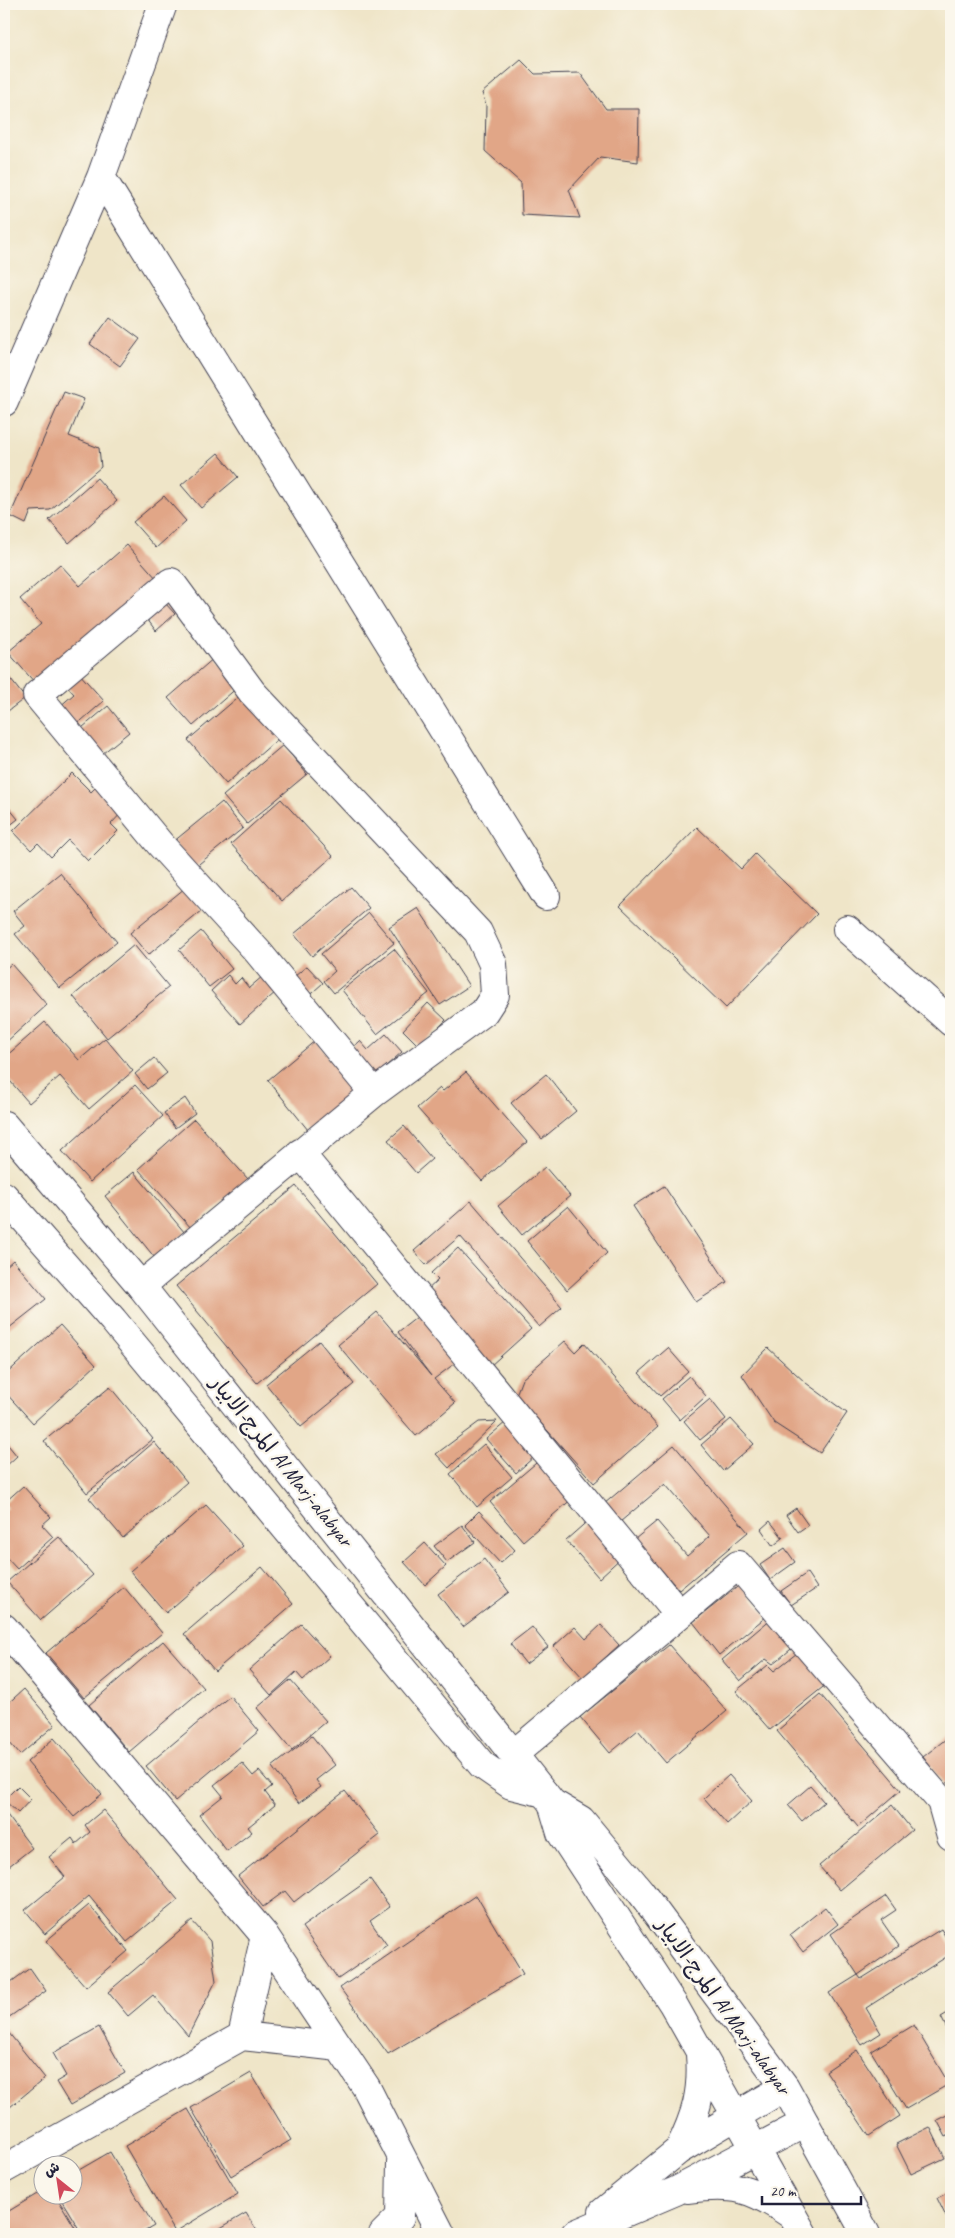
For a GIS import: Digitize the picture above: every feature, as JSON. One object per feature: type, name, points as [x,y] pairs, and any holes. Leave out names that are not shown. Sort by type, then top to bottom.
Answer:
[{"type":"street","points":[[4,402],[100,177],[163,4]]},
{"type":"street","points":[[100,177],[546,896]]},
{"type":"street","points":[[142,1286],[374,1093],[484,1012],[495,995],[492,964],[478,932],[252,692],[171,582],[37,695],[160,844],[258,952],[374,1093]]},
{"type":"street","points":[[847,930],[951,1022]]},
{"type":"street","name":"المرج-الابيار Al Marj-alabyar","points":[[4,1125],[142,1286],[515,1753],[548,1798],[561,1833],[673,2004],[737,2114],[798,2225]]},
{"type":"street","points":[[300,1153],[679,1614]]},
{"type":"street","points":[[4,1196],[120,1328],[482,1765],[511,1785],[548,1798]]},
{"type":"street","points":[[515,1753],[738,1565],[941,1800],[951,1836]]},
{"type":"street","points":[[4,1628],[264,1936],[366,2087],[400,2158],[441,2234]]},
{"type":"street","name":"المرج-الابيار Al Marj-alabyar","points":[[548,1798],[582,1820],[640,1891],[785,2087],[866,2234]]},
{"type":"street","points":[[242,2036],[264,1936]]},
{"type":"street","points":[[4,2169],[242,2036],[339,2047]]},
{"type":"street","points":[[679,2150],[691,2125],[699,2101],[701,2076],[700,2050]]},
{"type":"street","points":[[577,2233],[679,2150],[785,2087]]},
{"type":"street","points":[[577,2233],[676,2191],[805,2123]]},
{"type":"street","points":[[383,2234],[400,2217],[400,2158]]},
{"type":"street","points":[[676,2191],[710,2186],[739,2188],[762,2195],[798,2225]]},
{"type":"building","points":[[521,60],[535,74],[580,73],[606,109],[639,109],[638,162],[600,157],[569,190],[580,218],[522,215],[521,183],[485,151],[486,105],[482,93]]},
{"type":"building","points":[[110,317],[140,339],[120,366],[90,344]]},
{"type":"building","points":[[64,392],[84,399],[69,436],[99,448],[101,467],[50,510],[31,511],[26,524],[10,516]]},
{"type":"building","points":[[218,453],[238,477],[201,508],[181,485]]},
{"type":"building","points":[[97,478],[117,501],[69,543],[49,520]]},
{"type":"building","points":[[164,496],[186,521],[156,548],[133,522]]},
{"type":"building","points":[[127,545],[157,579],[36,684],[8,652],[41,624],[20,599],[60,564],[80,586]]},
{"type":"building","points":[[165,603],[175,614],[156,631],[147,619]]},
{"type":"building","points":[[215,657],[239,686],[193,726],[168,698]]},
{"type":"building","points":[[4,671],[25,698],[4,714]]},
{"type":"building","points":[[78,672],[104,701],[74,727],[58,708],[74,694],[64,683]]},
{"type":"building","points":[[243,693],[280,737],[226,784],[188,740]]},
{"type":"building","points":[[108,706],[129,732],[97,758],[76,733]]},
{"type":"building","points":[[283,745],[307,774],[247,824],[223,796]]},
{"type":"building","points":[[72,773],[91,792],[98,785],[123,811],[111,824],[118,831],[88,861],[68,840],[51,857],[38,843],[31,850],[13,831]]},
{"type":"building","points":[[281,799],[333,856],[282,901],[231,844]]},
{"type":"building","points":[[4,802],[18,819],[4,830]]},
{"type":"building","points":[[222,802],[243,828],[194,868],[173,842]]},
{"type":"building","points":[[697,827],[741,869],[755,854],[817,914],[726,1008],[620,906]]},
{"type":"building","points":[[60,873],[117,942],[60,988],[15,934],[25,926],[13,911]]},
{"type":"building","points":[[351,887],[369,908],[312,956],[294,934]]},
{"type":"building","points":[[185,888],[203,910],[148,955],[130,933]]},
{"type":"building","points":[[418,908],[469,986],[440,1005],[389,927]]},
{"type":"building","points":[[369,913],[394,943],[334,993],[324,981],[335,971],[321,954]]},
{"type":"building","points":[[201,931],[232,969],[209,987],[179,950]]},
{"type":"building","points":[[134,945],[169,987],[107,1038],[73,996]]},
{"type":"building","points":[[394,949],[429,993],[377,1034],[342,990]]},
{"type":"building","points":[[11,964],[47,1005],[4,1044],[4,970]]},
{"type":"building","points":[[307,966],[323,983],[304,1000],[288,982]]},
{"type":"building","points":[[228,975],[235,984],[241,978],[249,988],[263,976],[277,991],[240,1024],[211,991]]},
{"type":"building","points":[[428,1003],[446,1020],[420,1047],[403,1030]]},
{"type":"building","points":[[45,1022],[79,1060],[105,1038],[133,1071],[89,1109],[60,1076],[29,1103],[4,1074],[4,1058]]},
{"type":"building","points":[[386,1034],[402,1052],[369,1081],[345,1055],[360,1041],[368,1050]]},
{"type":"building","points":[[316,1040],[356,1091],[308,1130],[268,1080]]},
{"type":"building","points":[[154,1058],[167,1073],[147,1089],[135,1074]]},
{"type":"building","points":[[466,1072],[527,1142],[482,1181],[417,1108],[440,1088],[443,1091]]},
{"type":"building","points":[[546,1074],[576,1111],[542,1139],[511,1103]]},
{"type":"building","points":[[135,1085],[163,1116],[90,1182],[62,1151]]},
{"type":"building","points":[[185,1098],[195,1113],[175,1128],[164,1113]]},
{"type":"building","points":[[194,1119],[248,1179],[192,1229],[138,1169]]},
{"type":"building","points":[[404,1126],[432,1159],[416,1173],[388,1140]]},
{"type":"building","points":[[545,1167],[570,1196],[522,1235],[498,1206]]},
{"type":"building","points":[[134,1172],[185,1233],[155,1258],[105,1196]]},
{"type":"building","points":[[296,1186],[377,1284],[257,1383],[176,1286]]},
{"type":"building","points":[[664,1186],[727,1282],[696,1302],[633,1206]]},
{"type":"building","points":[[471,1201],[562,1307],[539,1327],[460,1236],[426,1265],[414,1251]]},
{"type":"building","points":[[568,1206],[607,1253],[567,1290],[527,1241]]},
{"type":"building","points":[[458,1248],[531,1329],[490,1366],[424,1293],[438,1280],[431,1273]]},
{"type":"building","points":[[13,1260],[46,1299],[4,1332],[4,1268]]},
{"type":"building","points":[[377,1312],[431,1376],[398,1332],[421,1314],[458,1361],[434,1379],[455,1403],[416,1436],[338,1345]]},
{"type":"building","points":[[60,1325],[96,1365],[33,1423],[4,1391],[4,1376]]},
{"type":"building","points":[[319,1341],[354,1384],[301,1427],[266,1384]]},
{"type":"building","points":[[565,1341],[575,1352],[584,1343],[658,1427],[594,1483],[516,1395],[522,1379]]},
{"type":"building","points":[[668,1348],[688,1371],[660,1396],[639,1373]]},
{"type":"building","points":[[768,1348],[806,1383],[847,1413],[820,1453],[774,1423],[742,1375]]},
{"type":"building","points":[[689,1376],[706,1396],[680,1420],[662,1399]]},
{"type":"building","points":[[110,1387],[153,1439],[87,1493],[44,1441]]},
{"type":"building","points":[[710,1399],[726,1419],[700,1440],[684,1421]]},
{"type":"building","points":[[731,1419],[754,1444],[723,1471],[701,1445]]},
{"type":"building","points":[[497,1421],[449,1468],[436,1454],[479,1422]]},
{"type":"building","points":[[506,1422],[535,1456],[516,1473],[486,1439]]},
{"type":"building","points":[[4,1440],[17,1456],[4,1468]]},
{"type":"building","points":[[154,1442],[187,1482],[123,1538],[89,1498]]},
{"type":"building","points":[[484,1444],[512,1477],[477,1507],[450,1474]]},
{"type":"building","points":[[674,1445],[748,1532],[679,1590],[635,1539],[657,1521],[687,1556],[710,1536],[665,1484],[620,1522],[604,1504]]},
{"type":"building","points":[[542,1458],[573,1498],[523,1541],[490,1502]]},
{"type":"building","points":[[23,1486],[51,1517],[42,1525],[53,1537],[17,1569],[4,1555],[4,1512],[8,1508],[4,1503]]},
{"type":"building","points":[[206,1505],[243,1546],[166,1613],[130,1571]]},
{"type":"building","points":[[796,1508],[808,1525],[798,1532],[786,1515]]},
{"type":"building","points":[[479,1511],[515,1550],[500,1563],[465,1525]]},
{"type":"building","points":[[591,1518],[624,1555],[599,1578],[566,1540]]},
{"type":"building","points":[[770,1521],[783,1538],[773,1546],[761,1529]]},
{"type":"building","points":[[462,1525],[475,1542],[447,1562],[434,1546]]},
{"type":"building","points":[[59,1537],[93,1575],[41,1620],[7,1582]]},
{"type":"building","points":[[425,1543],[446,1566],[425,1585],[404,1562]]},
{"type":"building","points":[[785,1548],[795,1562],[770,1580],[760,1565]]},
{"type":"building","points":[[484,1559],[509,1592],[463,1627],[438,1594]]},
{"type":"building","points":[[262,1567],[293,1604],[215,1671],[184,1634]]},
{"type":"building","points":[[807,1573],[817,1588],[791,1605],[781,1591]]},
{"type":"building","points":[[741,1584],[767,1616],[719,1655],[693,1622]]},
{"type":"building","points":[[124,1587],[162,1633],[84,1698],[46,1653]]},
{"type":"building","points":[[772,1618],[796,1645],[773,1664],[766,1659],[740,1681],[722,1660]]},
{"type":"building","points":[[301,1624],[330,1656],[303,1680],[296,1672],[271,1695],[249,1670]]},
{"type":"building","points":[[601,1625],[619,1645],[583,1678],[554,1646],[575,1627],[586,1639]]},
{"type":"building","points":[[532,1627],[548,1647],[526,1664],[510,1644]]},
{"type":"building","points":[[163,1641],[204,1688],[129,1752],[89,1705]]},
{"type":"building","points":[[669,1645],[727,1711],[666,1763],[638,1730],[610,1753],[580,1717]]},
{"type":"building","points":[[801,1650],[828,1683],[770,1730],[736,1691],[768,1665],[774,1671]]},
{"type":"building","points":[[290,1680],[326,1721],[292,1750],[257,1708]]},
{"type":"building","points":[[24,1689],[55,1725],[20,1755],[4,1736],[4,1707]]},
{"type":"building","points":[[820,1694],[901,1790],[858,1827],[777,1731]]},
{"type":"building","points":[[230,1696],[259,1731],[175,1801],[146,1766]]},
{"type":"building","points":[[951,1735],[951,1780],[945,1785],[923,1757]]},
{"type":"building","points":[[312,1736],[335,1765],[316,1780],[321,1787],[299,1803],[272,1767]]},
{"type":"building","points":[[54,1738],[102,1794],[74,1817],[27,1762]]},
{"type":"building","points":[[242,1763],[253,1776],[259,1771],[272,1786],[265,1792],[275,1805],[248,1827],[252,1832],[227,1851],[199,1815],[223,1796],[214,1785]]},
{"type":"building","points":[[729,1775],[752,1801],[727,1824],[704,1798]]},
{"type":"building","points":[[18,1786],[31,1799],[18,1813],[4,1800]]},
{"type":"building","points":[[810,1786],[824,1802],[802,1821],[788,1805]]},
{"type":"building","points":[[345,1791],[380,1835],[294,1902],[285,1891],[263,1907],[238,1876]]},
{"type":"building","points":[[892,1805],[912,1830],[840,1890],[819,1866]]},
{"type":"building","points":[[103,1810],[178,1900],[127,1942],[89,1896],[45,1934],[25,1910],[65,1877],[49,1857],[72,1838],[76,1844],[90,1832],[85,1825]]},
{"type":"building","points":[[4,1811],[32,1848],[4,1870]]},
{"type":"building","points":[[370,1879],[390,1907],[370,1921],[387,1945],[338,1979],[302,1927]]},
{"type":"building","points":[[476,1895],[523,1974],[388,2054],[340,1988]]},
{"type":"building","points":[[886,1896],[896,1910],[881,1920],[899,1946],[858,1975],[831,1934]]},
{"type":"building","points":[[89,1905],[128,1951],[86,1987],[46,1941]]},
{"type":"building","points":[[825,1907],[838,1924],[803,1952],[790,1935]]},
{"type":"building","points":[[192,1921],[210,1941],[216,1981],[188,2036],[153,1995],[128,2016],[108,1992]]},
{"type":"building","points":[[941,1929],[951,1946],[951,1954],[866,2008],[881,2033],[862,2045],[829,1993],[858,1975],[861,1979]]},
{"type":"building","points":[[30,1968],[46,1991],[8,2018],[4,2013],[4,1987]]},
{"type":"building","points":[[951,2011],[951,2037],[941,2017]]},
{"type":"building","points":[[914,2025],[949,2084],[906,2109],[871,2051]]},
{"type":"building","points":[[4,2027],[45,2078],[4,2112]]},
{"type":"building","points":[[99,2027],[125,2073],[70,2105],[56,2082],[66,2076],[53,2053]]},
{"type":"building","points":[[857,2050],[900,2116],[869,2136],[826,2071]]},
{"type":"building","points":[[251,2073],[291,2140],[231,2176],[191,2108]]},
{"type":"building","points":[[188,2109],[238,2194],[175,2232],[125,2146]]},
{"type":"building","points":[[951,2113],[951,2134],[946,2137],[937,2120]]},
{"type":"building","points":[[930,2127],[945,2158],[911,2174],[896,2144]]},
{"type":"building","points":[[110,2152],[154,2226],[140,2234],[82,2234],[65,2206],[82,2206],[82,2168]]},
{"type":"building","points":[[951,2191],[951,2225],[950,2225],[937,2198]]},
{"type":"building","points":[[32,2197],[32,2206],[62,2206],[79,2234],[6,2234],[4,2214]]},
{"type":"building","points":[[246,2213],[259,2234],[210,2234]]}]
